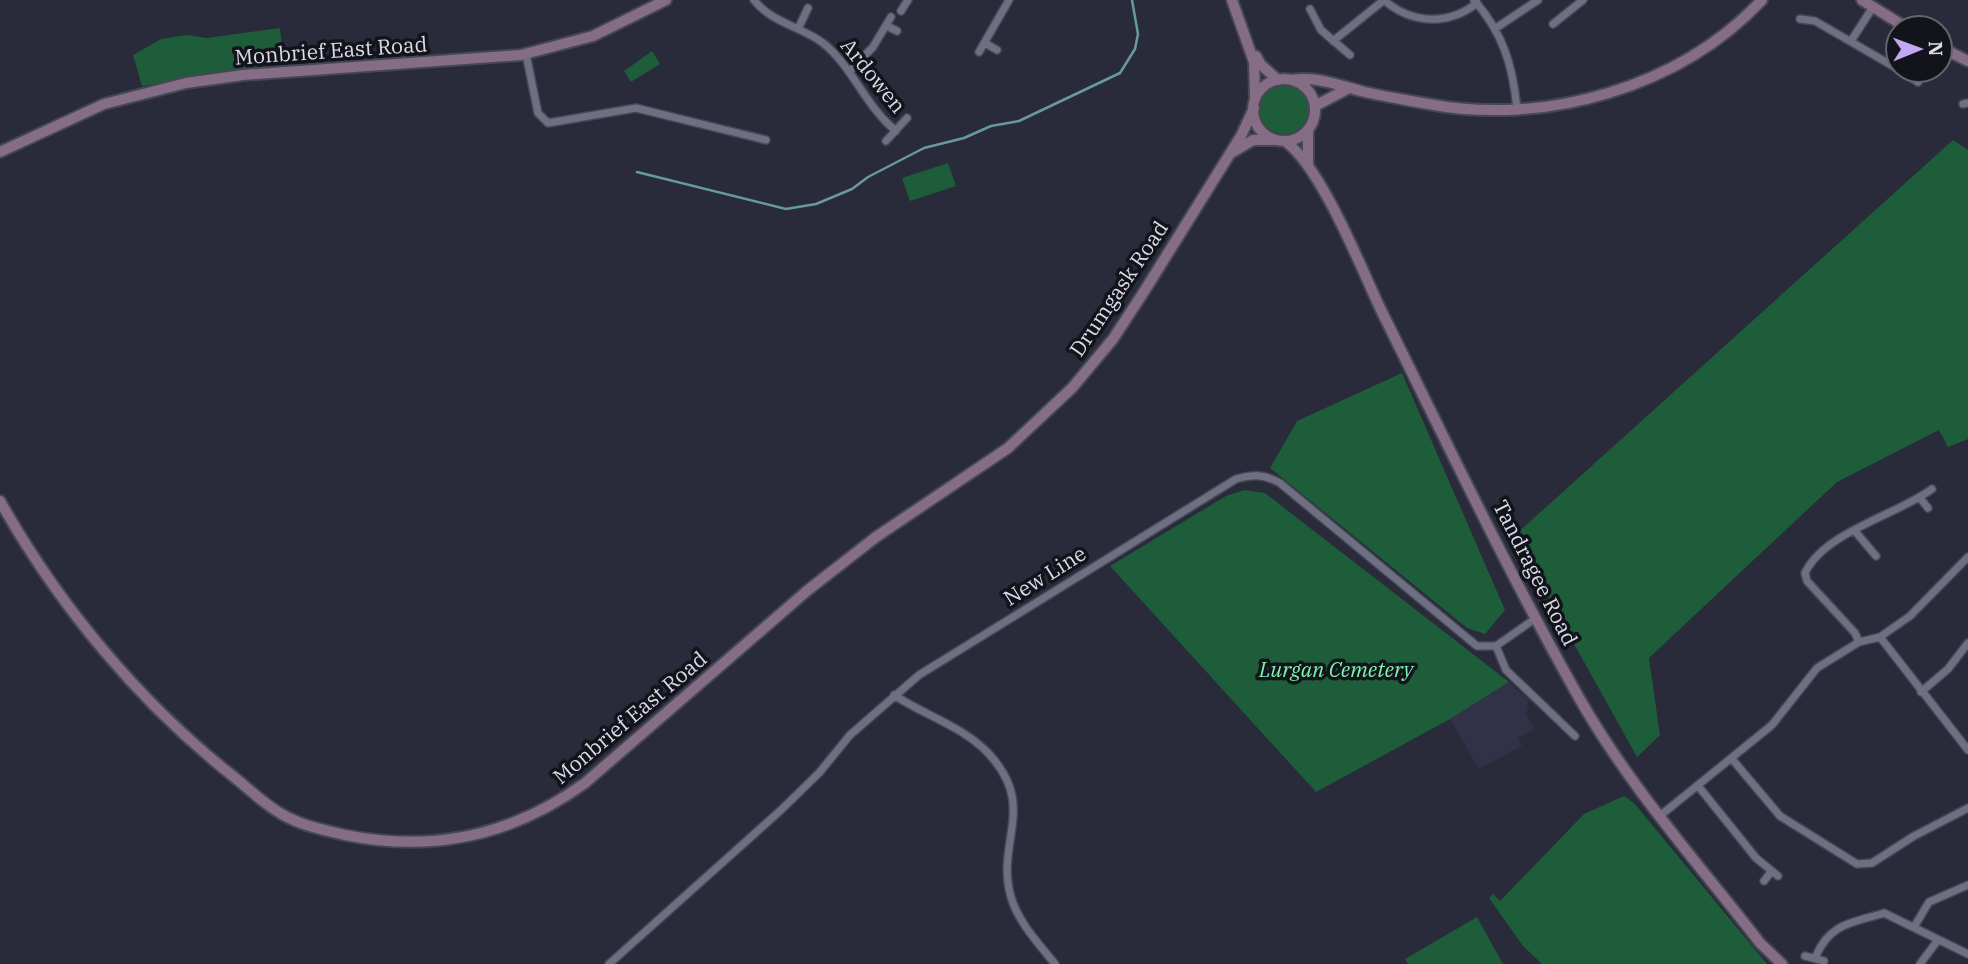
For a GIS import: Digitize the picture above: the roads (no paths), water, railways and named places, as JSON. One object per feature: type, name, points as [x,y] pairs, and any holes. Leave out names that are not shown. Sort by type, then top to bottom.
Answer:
[{"type":"street","name":"Monbrief East Road","points":[[0,152],[104,104],[186,83],[243,75],[414,65],[526,54],[593,36],[666,0]]},
{"type":"street","name":"Ardowen","points":[[754,0],[776,20],[799,29],[825,45],[849,72],[870,106],[896,131]]},
{"type":"street","points":[[901,11],[908,0]]},
{"type":"street","points":[[979,52],[1009,0]]},
{"type":"street","points":[[1232,0],[1261,65],[1278,80]]},
{"type":"street","points":[[1333,41],[1384,0],[1396,11],[1412,17],[1433,19],[1452,18],[1475,2],[1496,29],[1513,71],[1517,109]]},
{"type":"street","points":[[1496,29],[1538,0]]},
{"type":"street","points":[[1553,24],[1583,0]]},
{"type":"street","points":[[1254,104],[1264,87],[1278,80],[1316,79],[1457,109],[1517,109],[1606,94],[1646,80],[1685,60],[1721,36],[1762,0]]},
{"type":"street","points":[[1862,0],[1884,14]]},
{"type":"street","points":[[1851,41],[1872,7]]},
{"type":"street","points":[[799,29],[808,8]]},
{"type":"street","points":[[1310,9],[1315,22],[1350,55]]},
{"type":"street","points":[[1815,21],[1818,11]]},
{"type":"street","points":[[849,72],[873,47],[891,17]]},
{"type":"street","points":[[1800,19],[1815,21],[1884,60]]},
{"type":"street","points":[[887,26],[897,32]]},
{"type":"street","points":[[985,43],[997,50]]},
{"type":"street","points":[[1250,44],[1256,78],[1254,104],[1261,130],[1281,140]]},
{"type":"street","points":[[526,54],[538,113],[548,123],[636,108],[766,140]]},
{"type":"street","points":[[1229,156],[1253,140],[1295,139],[1308,130],[1315,106],[1310,92],[1292,80]]},
{"type":"street","points":[[1315,106],[1349,88]]},
{"type":"street","name":"Drumgask Road","points":[[993,459],[1072,388],[1113,339],[1229,156],[1254,104]]},
{"type":"street","points":[[887,141],[907,118]]},
{"type":"street","name":"Tandragee Road","points":[[1308,130],[1308,165]]},
{"type":"street","name":"Tandragee Road","points":[[1281,140],[1308,165],[1536,618],[1612,751],[1760,943],[1782,964]]},
{"type":"street","name":"Monbrief East Road","points":[[0,500],[98,646],[197,748],[281,814],[328,831],[377,841],[421,843],[457,841],[496,831],[558,803],[700,686],[808,590],[876,537],[993,459]]},
{"type":"street","name":"New Line","points":[[609,964],[781,810],[819,773],[850,736],[919,675],[1236,479],[1266,475],[1280,483],[1477,646],[1496,646]]},
{"type":"street","points":[[1859,642],[1807,581],[1805,573],[1811,559],[1854,530],[1920,498],[1932,489]]},
{"type":"street","points":[[1920,498],[1928,508]]},
{"type":"street","points":[[1854,530],[1876,556]]},
{"type":"street","points":[[1661,815],[1699,787],[1772,725],[1817,668],[1859,642],[1880,637],[1910,616],[1968,557]]},
{"type":"street","points":[[1536,618],[1496,646],[1506,670],[1576,736]]},
{"type":"street","points":[[1880,637],[1968,750]]},
{"type":"street","points":[[1921,692],[1948,669],[1968,643]]},
{"type":"street","points":[[894,695],[977,742],[1006,775],[1014,799],[1008,881],[1011,897],[1025,924],[1055,964]]},
{"type":"street","points":[[1732,759],[1780,816],[1848,861],[1857,864],[1872,863],[1914,836],[1968,808]]},
{"type":"street","points":[[1699,787],[1756,858],[1775,874],[1764,881]]},
{"type":"street","points":[[1914,927],[1929,902],[1968,885]]},
{"type":"street","points":[[1805,956],[1820,958],[1824,939],[1837,928],[1884,913],[1968,954]]},
{"type":"street","points":[[1920,964],[1938,940]]},
{"type":"waterway","points":[[637,172],[786,209],[816,204],[852,189],[868,177],[924,148],[964,138],[991,126],[1019,121],[1120,73],[1135,49],[1138,34],[1132,0]]},
{"type":"park label","name":"Lurgan Cemetery","points":[[1336,670]]}]
